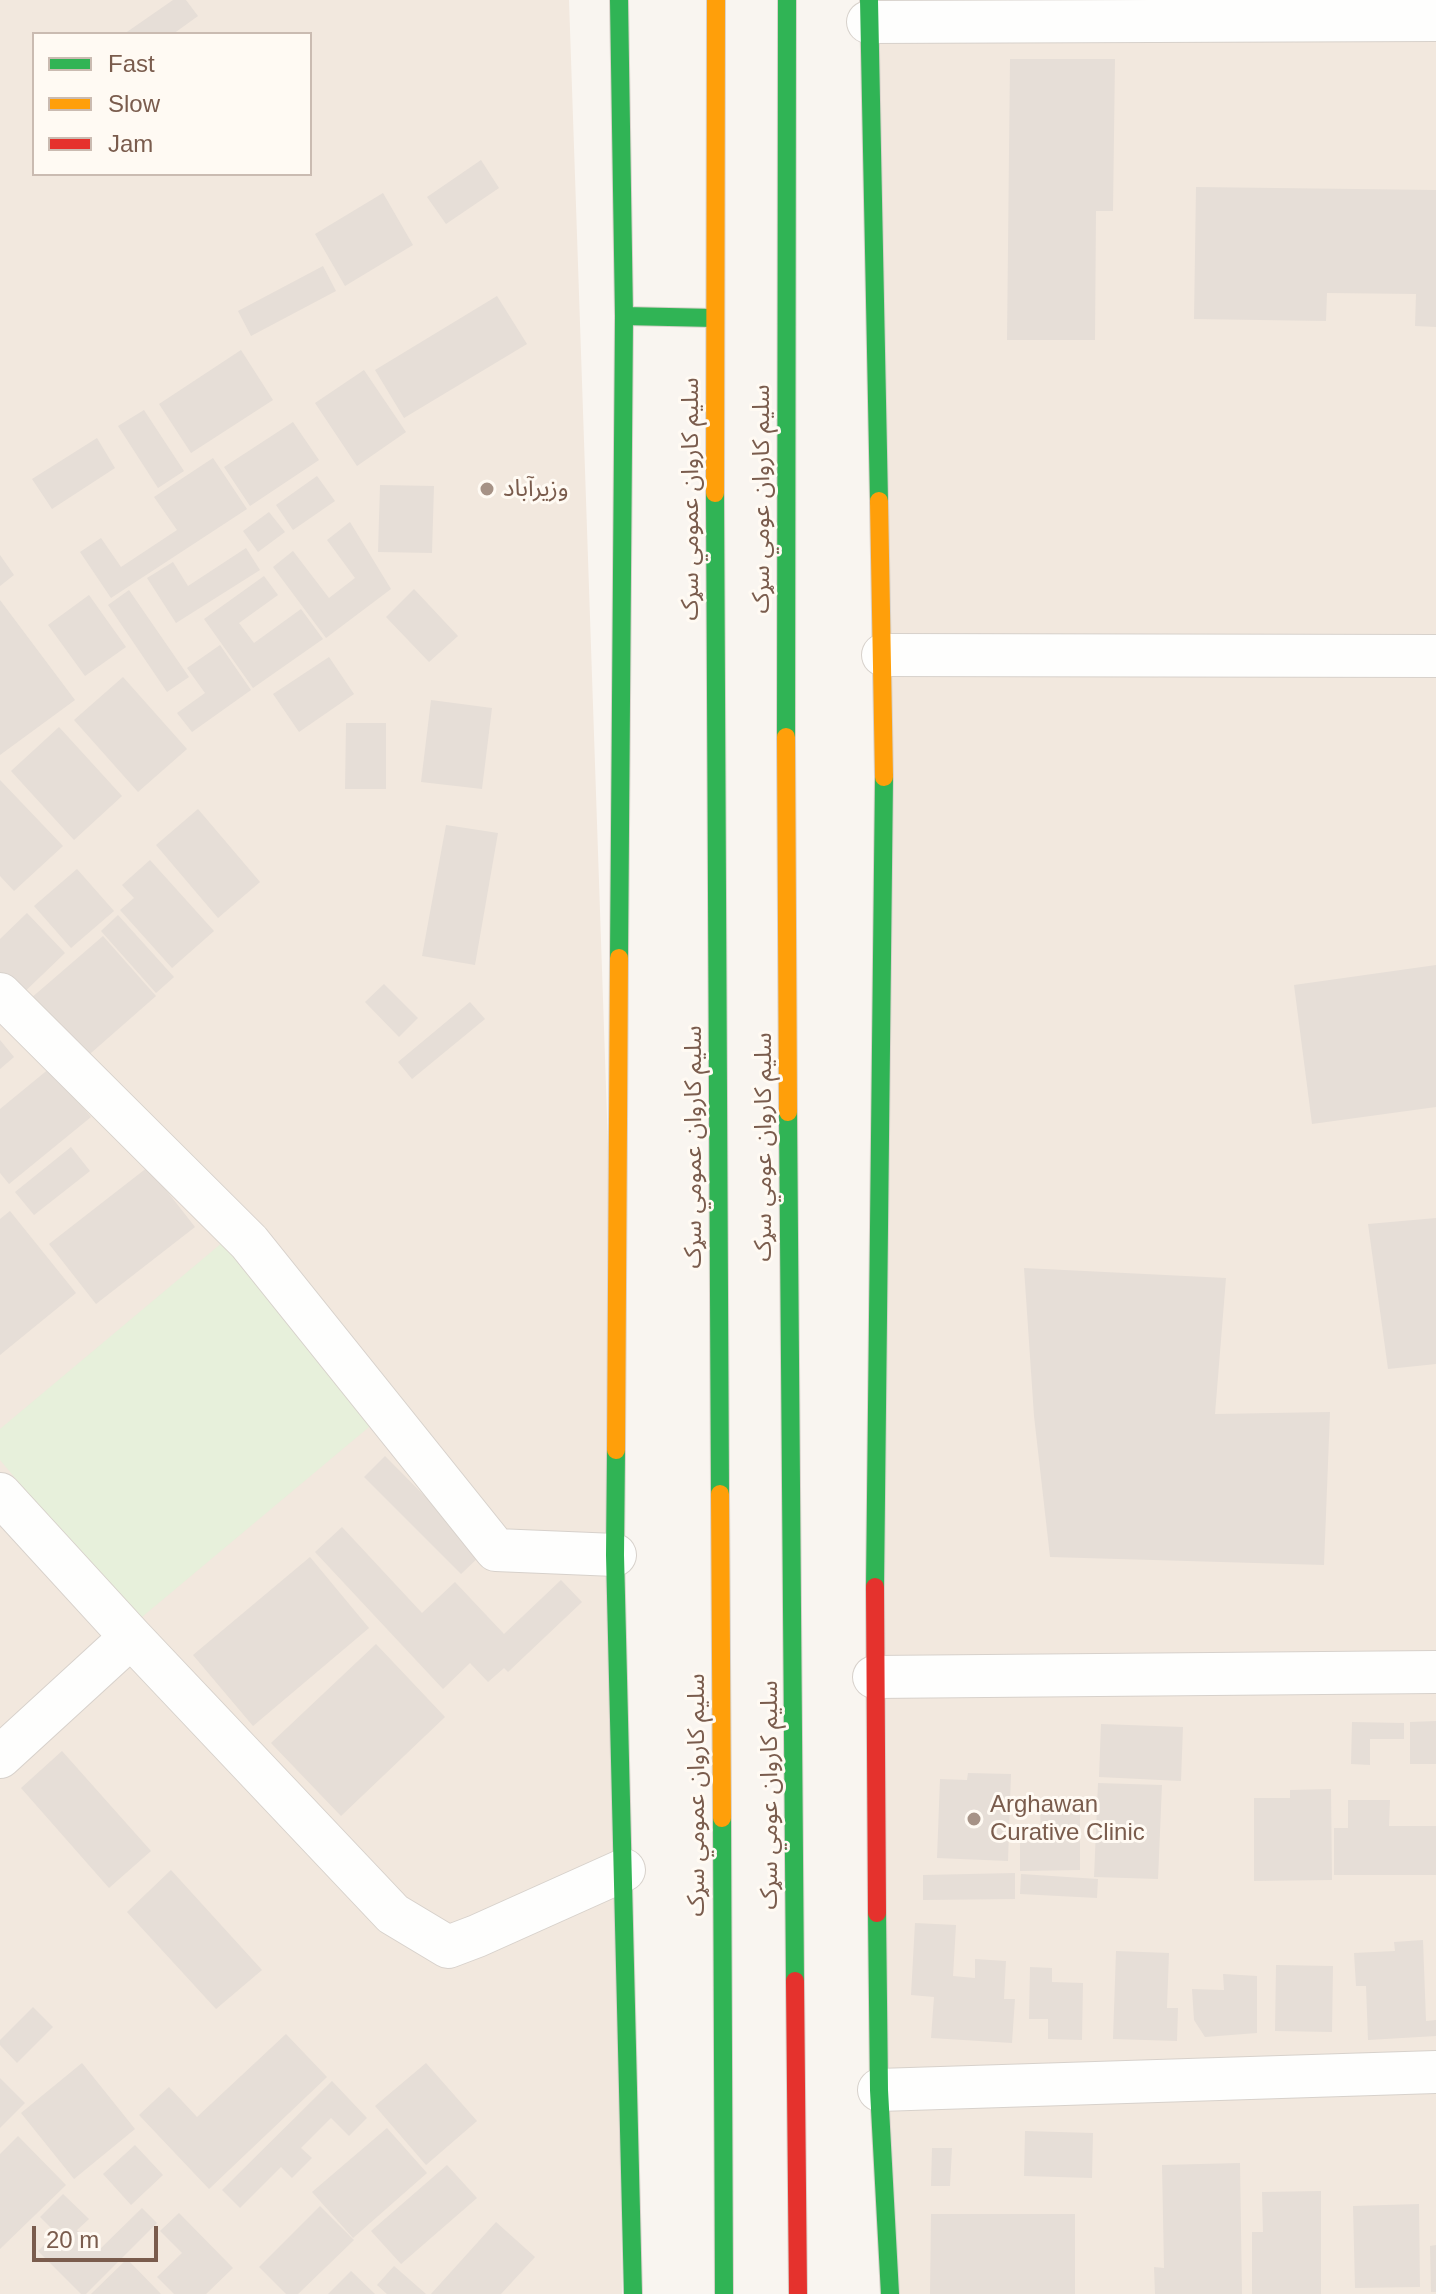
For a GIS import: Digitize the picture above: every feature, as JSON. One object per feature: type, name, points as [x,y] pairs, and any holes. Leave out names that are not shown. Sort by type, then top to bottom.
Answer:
[{"type":"main road","points":[[619,0],[624,316],[615,1555],[633,2294]]},
{"type":"main road","name":"سلیم کاروان عمومي سړک","points":[[716,0],[714,318],[723,836],[724,2294]]},
{"type":"main road","name":"سلیم کاروان عومي سړک","points":[[787,0],[779,844],[798,2294]]},
{"type":"main road","points":[[868,11],[883,655],[874,1677],[879,2090],[890,2294]]},
{"type":"main road","points":[[624,316],[714,318]]},
{"type":"street","points":[[868,11],[1436,20]]},
{"type":"street","points":[[883,655],[1436,656]]},
{"type":"street","points":[[0,994],[249,1242],[496,1550],[615,1555]]},
{"type":"street","points":[[0,1494],[393,1914],[448,1947],[624,1870]]},
{"type":"street","points":[[0,1757],[131,1637]]},
{"type":"street","points":[[874,1677],[1436,1672]]},
{"type":"street","points":[[879,2090],[1436,2072]]},
{"type":"shaded area","points":[[0,0],[569,0],[613,1293],[622,2294],[0,2294]]},
{"type":"shaded area","points":[[872,0],[1436,0],[1436,2294],[880,2294]]},
{"type":"green space","points":[[229,1237],[381,1417],[136,1622],[0,1460],[0,1429]]},
{"type":"building","points":[[173,0],[186,0],[198,16],[176,32],[127,32]]},
{"type":"building","points":[[1010,59],[1115,59],[1113,211],[1096,211],[1095,340],[1007,340]]},
{"type":"building","points":[[481,160],[499,188],[446,224],[427,197]]},
{"type":"building","points":[[1196,187],[1436,190],[1436,327],[1415,326],[1416,294],[1327,293],[1326,321],[1194,319]]},
{"type":"building","points":[[383,193],[413,245],[345,286],[315,234]]},
{"type":"building","points":[[323,266],[336,291],[251,336],[238,311]]},
{"type":"building","points":[[497,296],[527,344],[404,418],[375,370]]},
{"type":"building","points":[[241,350],[273,400],[191,453],[159,404]]},
{"type":"building","points":[[364,370],[406,432],[357,466],[315,403]]},
{"type":"building","points":[[144,410],[184,471],[158,488],[118,426]]},
{"type":"building","points":[[293,422],[319,460],[250,506],[224,467]]},
{"type":"building","points":[[97,438],[115,468],[52,509],[32,479]]},
{"type":"building","points":[[213,458],[247,509],[111,598],[80,552],[101,538],[121,567],[177,530],[154,497]]},
{"type":"building","points":[[317,476],[335,501],[293,530],[276,505]]},
{"type":"building","points":[[380,485],[434,486],[432,553],[378,552]]},
{"type":"building","points":[[269,512],[285,532],[258,552],[243,531]]},
{"type":"building","points":[[350,522],[391,589],[326,638],[273,567],[293,551],[329,598],[355,578],[327,540]]},
{"type":"building","points":[[246,548],[260,570],[176,623],[147,578],[173,562],[188,586]]},
{"type":"building","points":[[0,555],[14,575],[0,586]]},
{"type":"building","points":[[264,576],[278,595],[239,623],[254,643],[301,609],[323,639],[253,688],[204,619]]},
{"type":"building","points":[[414,589],[458,636],[429,662],[386,617]]},
{"type":"building","points":[[129,590],[189,677],[167,692],[108,605]]},
{"type":"building","points":[[89,595],[126,647],[85,676],[48,625]]},
{"type":"building","points":[[0,600],[75,700],[0,755]]},
{"type":"building","points":[[220,645],[251,690],[192,732],[177,713],[205,693],[187,668]]},
{"type":"building","points":[[329,657],[354,694],[299,732],[273,694]]},
{"type":"building","points":[[123,677],[187,749],[138,792],[74,720]]},
{"type":"building","points":[[431,700],[492,708],[482,789],[421,782]]},
{"type":"building","points":[[346,723],[386,723],[386,789],[345,789]]},
{"type":"building","points":[[59,727],[122,796],[74,840],[11,771]]},
{"type":"building","points":[[0,780],[63,846],[14,891],[0,876]]},
{"type":"building","points":[[198,809],[260,882],[218,918],[156,845]]},
{"type":"building","points":[[446,825],[498,833],[475,965],[422,956]]},
{"type":"building","points":[[150,860],[214,931],[172,968],[120,910],[134,898],[122,885]]},
{"type":"building","points":[[77,869],[114,911],[71,948],[34,906]]},
{"type":"building","points":[[27,913],[65,953],[16,1000],[0,983],[0,939]]},
{"type":"building","points":[[118,915],[174,977],[156,993],[101,931]]},
{"type":"building","points":[[103,936],[156,996],[83,1060],[30,999]]},
{"type":"building","points":[[1436,965],[1436,1107],[1312,1124],[1294,985]]},
{"type":"building","points":[[384,984],[418,1018],[399,1037],[365,1002]]},
{"type":"building","points":[[470,1002],[485,1019],[412,1079],[398,1062]]},
{"type":"building","points":[[0,1040],[14,1057],[0,1069]]},
{"type":"building","points":[[50,1068],[91,1117],[9,1184],[0,1173],[0,1109]]},
{"type":"building","points":[[71,1147],[90,1171],[34,1215],[15,1192]]},
{"type":"building","points":[[148,1167],[195,1227],[96,1304],[49,1244]]},
{"type":"building","points":[[10,1211],[76,1293],[0,1355],[0,1219]]},
{"type":"building","points":[[1436,1218],[1436,1364],[1388,1369],[1368,1224]]},
{"type":"building","points":[[1024,1268],[1226,1278],[1215,1414],[1330,1412],[1324,1565],[1050,1557],[1034,1416]]},
{"type":"building","points":[[385,1456],[482,1554],[461,1574],[364,1477]]},
{"type":"building","points":[[342,1527],[422,1613],[455,1582],[504,1634],[561,1580],[582,1602],[508,1672],[504,1668],[488,1682],[470,1663],[443,1689],[315,1552]]},
{"type":"building","points":[[310,1557],[369,1628],[253,1726],[193,1655]]},
{"type":"building","points":[[376,1644],[445,1717],[341,1816],[271,1743]]},
{"type":"building","points":[[1436,1721],[1436,1764],[1410,1764],[1410,1722]]},
{"type":"building","points":[[1352,1722],[1404,1723],[1404,1739],[1370,1739],[1370,1765],[1351,1764]]},
{"type":"building","points":[[1101,1724],[1183,1727],[1181,1781],[1099,1777]]},
{"type":"building","points":[[62,1751],[151,1851],[109,1888],[21,1788]]},
{"type":"building","name":"Arghawan Curative Clinic","points":[[968,1773],[1011,1774],[1008,1861],[937,1858],[940,1779],[967,1780]]},
{"type":"building","points":[[1098,1783],[1162,1785],[1158,1879],[1094,1877]]},
{"type":"building","points":[[1331,1789],[1332,1880],[1254,1881],[1254,1798],[1290,1798],[1290,1790]]},
{"type":"building","points":[[1348,1800],[1390,1800],[1389,1826],[1436,1826],[1436,1875],[1334,1875],[1334,1828],[1348,1828]]},
{"type":"building","points":[[1040,1808],[1080,1808],[1080,1870],[1020,1871],[1020,1838],[1041,1838]]},
{"type":"building","points":[[171,1870],[262,1970],[216,2009],[127,1912]]},
{"type":"building","points":[[1015,1873],[1015,1899],[923,1900],[923,1875]]},
{"type":"building","points":[[1021,1874],[1098,1879],[1097,1898],[1020,1894]]},
{"type":"building","points":[[915,1923],[956,1925],[953,1976],[975,1978],[975,1959],[1006,1961],[1004,1999],[1015,1999],[1012,2043],[931,2038],[934,1997],[911,1995]]},
{"type":"building","points":[[1423,1940],[1426,2021],[1436,2020],[1436,2036],[1368,2040],[1366,1986],[1356,1986],[1354,1953],[1395,1951],[1394,1942]]},
{"type":"building","points":[[1116,1951],[1169,1953],[1167,2008],[1178,2008],[1177,2041],[1113,2039]]},
{"type":"building","points":[[1276,1965],[1333,1966],[1332,2032],[1275,2031]]},
{"type":"building","points":[[1030,1967],[1052,1968],[1052,1982],[1083,1983],[1082,2040],[1048,2039],[1048,2019],[1029,2019]]},
{"type":"building","points":[[1223,1974],[1257,1976],[1257,2033],[1205,2037],[1194,2020],[1192,1989],[1224,1990]]},
{"type":"building","points":[[33,2007],[53,2027],[17,2063],[0,2045],[0,2040]]},
{"type":"building","points":[[286,2034],[327,2077],[209,2189],[139,2115],[169,2087],[197,2117]]},
{"type":"building","points":[[82,2063],[135,2129],[74,2179],[21,2113]]},
{"type":"building","points":[[426,2063],[477,2121],[426,2165],[375,2106]]},
{"type":"building","points":[[0,2078],[25,2103],[0,2128]]},
{"type":"building","points":[[332,2081],[367,2118],[349,2136],[331,2118],[301,2148],[312,2158],[292,2178],[281,2167],[240,2208],[222,2190]]},
{"type":"building","points":[[387,2128],[427,2173],[353,2238],[312,2192]]},
{"type":"building","points":[[1025,2131],[1093,2133],[1092,2178],[1024,2176]]},
{"type":"building","points":[[18,2136],[66,2185],[0,2249],[0,2154]]},
{"type":"building","points":[[135,2145],[163,2175],[131,2205],[103,2174]]},
{"type":"building","points":[[932,2148],[952,2148],[950,2186],[931,2186]]},
{"type":"building","points":[[1240,2163],[1242,2294],[1155,2294],[1154,2267],[1164,2268],[1162,2165]]},
{"type":"building","points":[[447,2165],[477,2198],[401,2264],[371,2231]]},
{"type":"building","points":[[1321,2191],[1321,2294],[1252,2294],[1252,2232],[1263,2232],[1262,2192]]},
{"type":"building","points":[[63,2194],[89,2219],[77,2230],[98,2251],[142,2208],[157,2223],[86,2294],[81,2294],[38,2251],[56,2233],[40,2217]]},
{"type":"building","points":[[1419,2204],[1420,2287],[1355,2288],[1353,2206]]},
{"type":"building","points":[[320,2206],[354,2240],[298,2294],[286,2294],[259,2267]]},
{"type":"building","points":[[179,2213],[233,2268],[206,2294],[174,2294],[157,2277],[182,2253],[160,2231]]},
{"type":"building","points":[[931,2214],[1075,2214],[1075,2294],[930,2294]]},
{"type":"building","points":[[496,2222],[535,2257],[501,2294],[431,2294]]},
{"type":"building","points":[[1436,2245],[1436,2292],[1431,2292],[1430,2246]]},
{"type":"building","points":[[127,2259],[161,2294],[91,2294]]},
{"type":"building","points":[[394,2266],[426,2294],[387,2294],[377,2285]]},
{"type":"building","points":[[351,2271],[375,2294],[328,2294]]},
{"type":"traffic: fast","points":[[619,0],[624,316],[619,958]]},
{"type":"traffic: fast","points":[[786,737],[787,0]]},
{"type":"traffic: fast","points":[[869,0],[879,501]]},
{"type":"traffic: fast","points":[[624,316],[714,318]]},
{"type":"traffic: fast","points":[[715,493],[720,1494]]},
{"type":"traffic: fast","points":[[875,1587],[884,777]]},
{"type":"traffic: fast","points":[[788,1112],[795,1981]]},
{"type":"traffic: fast","points":[[616,1450],[615,1555],[633,2294]]},
{"type":"traffic: fast","points":[[722,1818],[724,2294]]},
{"type":"traffic: fast","points":[[877,1913],[879,2090],[890,2294]]},
{"type":"traffic: slow","points":[[715,493],[716,0]]},
{"type":"traffic: slow","points":[[879,501],[884,777]]},
{"type":"traffic: slow","points":[[786,737],[788,1112]]},
{"type":"traffic: slow","points":[[616,1450],[619,958]]},
{"type":"traffic: slow","points":[[720,1494],[722,1818]]},
{"type":"traffic: jam","points":[[875,1587],[877,1913]]},
{"type":"traffic: jam","points":[[795,1981],[798,2294]]},
{"type":"place","name":"وزیرآباد","points":[[487,489]]},
{"type":"place","name":"Arghawan Curative Clinic","points":[[974,1819]]}]
